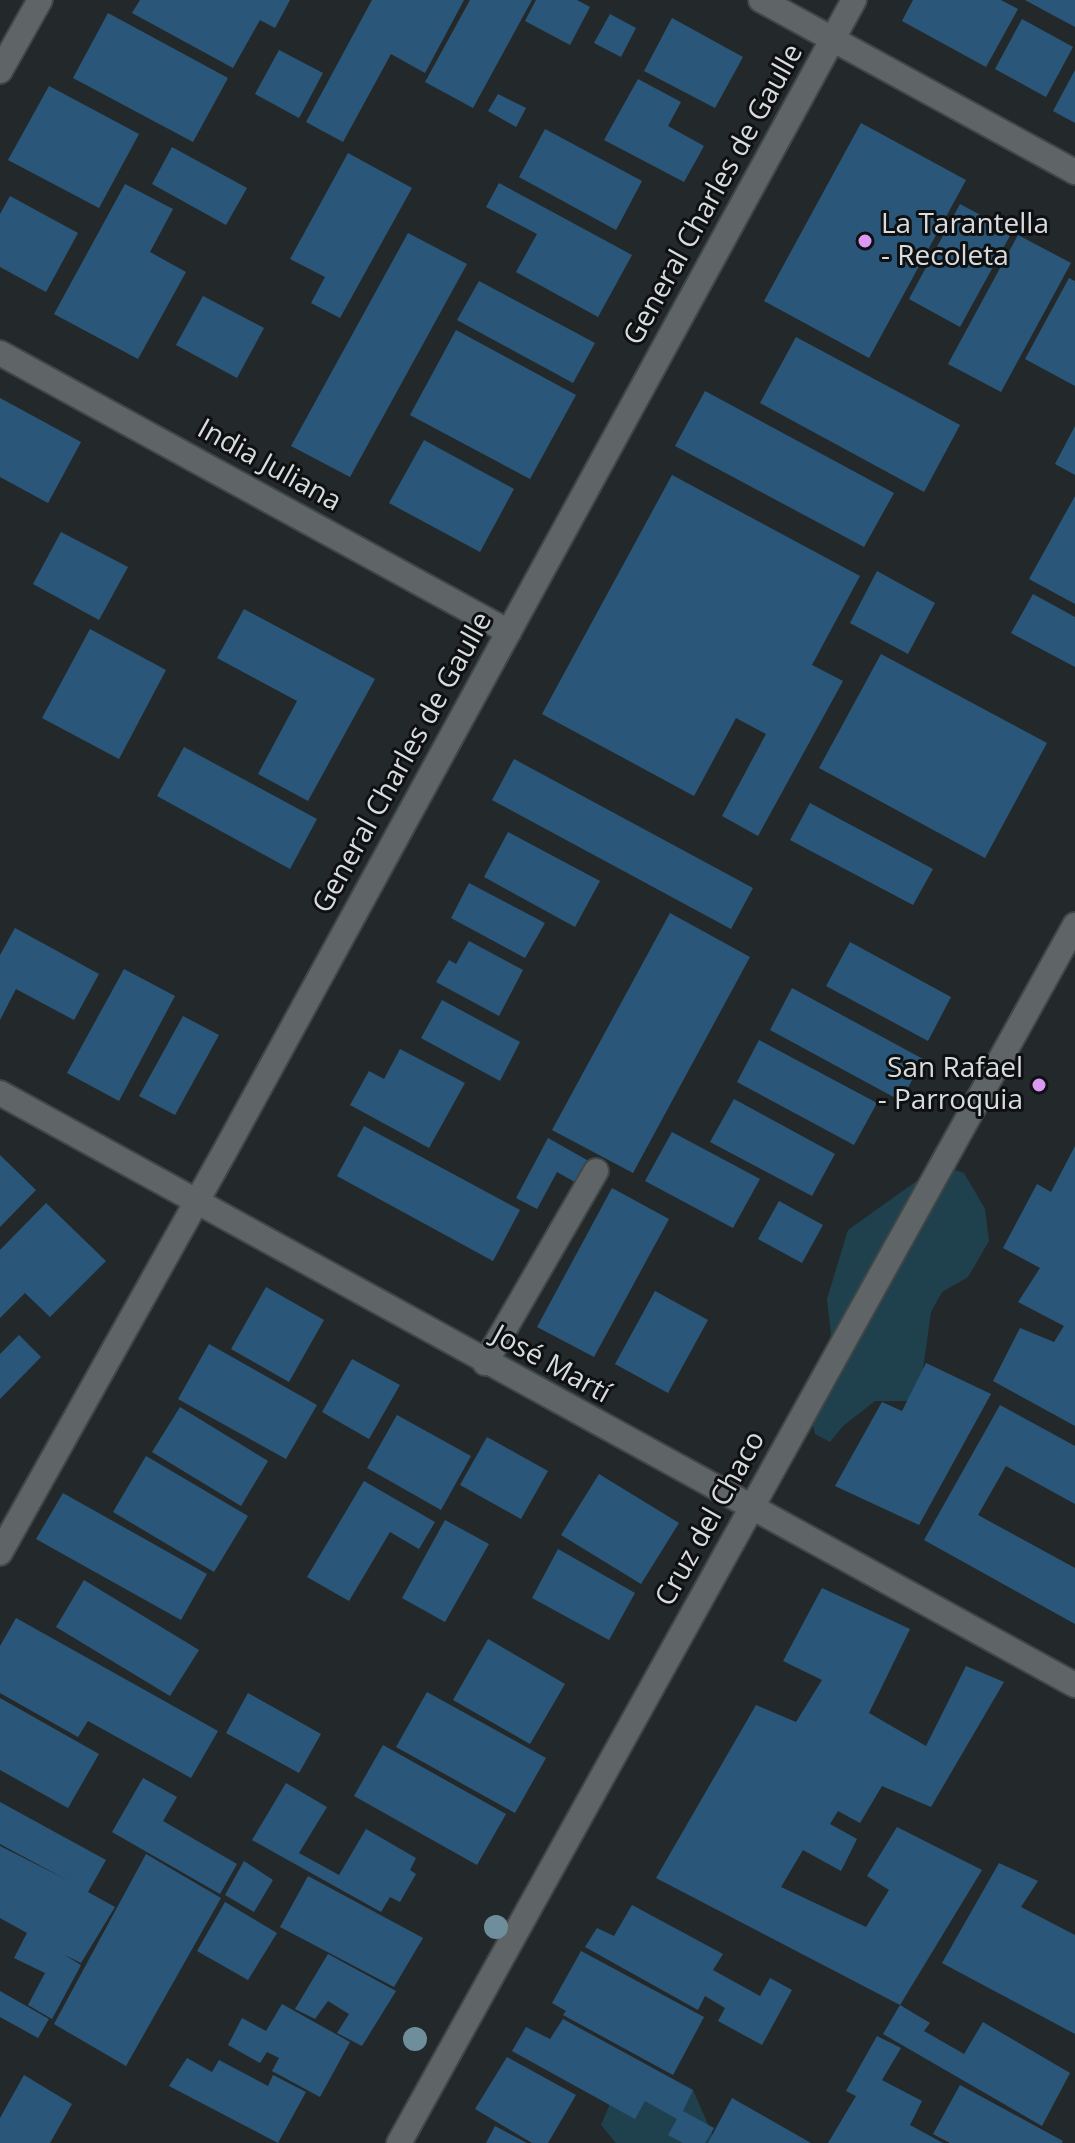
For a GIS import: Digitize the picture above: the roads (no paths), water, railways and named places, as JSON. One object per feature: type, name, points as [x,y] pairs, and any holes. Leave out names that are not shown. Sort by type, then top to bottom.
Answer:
[{"type":"street","points":[[0,71],[40,0]]},
{"type":"street","points":[[761,0],[1075,172]]},
{"type":"street","name":"General Charles de Gaulle","points":[[0,1553],[195,1204],[854,0]]},
{"type":"street","name":"India Juliana","points":[[0,353],[509,632]]},
{"type":"street","name":"Cruz del Chaco","points":[[399,2143],[1075,925]]},
{"type":"street","name":"José Martí","points":[[0,1093],[195,1204],[1075,1685]]},
{"type":"street","points":[[485,1363],[596,1171]]},
{"type":"place","name":"La Tarantella - Recoleta","points":[[865,241]]},
{"type":"place","name":"San Rafael - Parroquia","points":[[1039,1085]]}]
